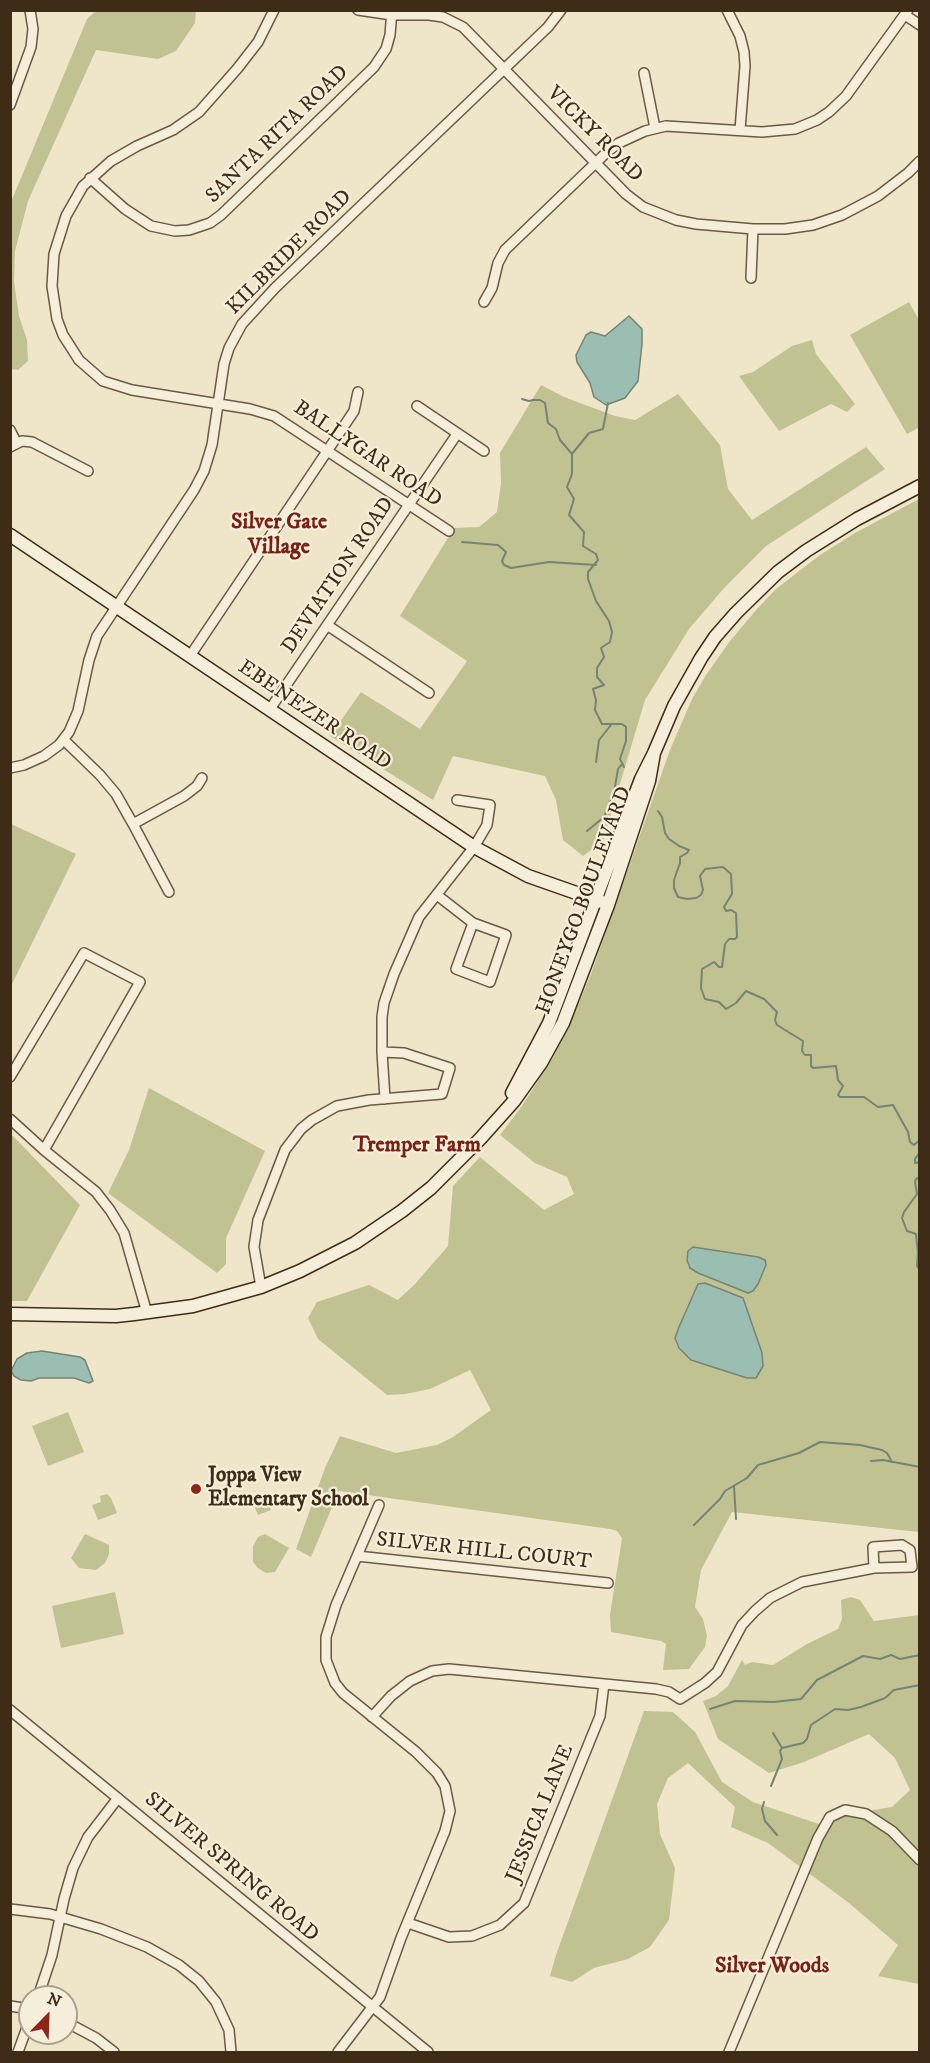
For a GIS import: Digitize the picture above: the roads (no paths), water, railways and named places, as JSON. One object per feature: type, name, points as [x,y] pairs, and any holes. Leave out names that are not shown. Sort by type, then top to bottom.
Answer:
[{"type":"main road","name":"HONEYGO BOULEVARD","points":[[500,1115],[549,1023],[641,779],[674,706],[701,658],[716,637],[759,589],[806,551],[857,519],[920,486]]},
{"type":"main road","name":"EBENEZER ROAD","points":[[10,535],[474,847],[519,872],[608,905]]},
{"type":"main road","name":"HONEYGO BOULEVARD","points":[[10,1314],[116,1316],[147,1313],[193,1306],[261,1287],[355,1243],[402,1211],[453,1167],[531,1080],[563,1023],[608,905],[649,781],[654,753]]},
{"type":"street","points":[[10,105],[32,47],[33,29],[30,10]]},
{"type":"street","name":"BALLYGAR ROAD","points":[[274,10],[258,42],[199,112],[173,130],[126,152],[101,168],[90,178],[71,204],[54,254],[52,271],[53,304],[63,335],[79,360],[103,381],[115,386],[250,409],[274,416],[449,531]]},
{"type":"street","name":"VICKY ROAD","points":[[358,10],[429,15],[463,27],[595,164],[634,201],[657,213],[696,224],[753,229],[799,228],[842,215],[885,191],[920,161]]},
{"type":"street","name":"KILBRIDE ROAD","points":[[64,740],[78,711],[94,644],[102,626],[194,490],[204,471],[212,445],[224,364],[229,348],[242,324],[548,27],[561,10]]},
{"type":"street","points":[[727,10],[741,36],[744,52],[740,130]]},
{"type":"street","name":"SANTA RITA ROAD","points":[[90,178],[125,209],[151,226],[175,231],[189,230],[210,223],[374,67],[386,49],[392,13]]},
{"type":"street","points":[[484,302],[492,288],[498,263],[505,250],[595,164],[626,138],[655,128],[691,127],[762,132],[784,131],[806,125],[829,112],[846,96],[907,13],[920,25]]},
{"type":"street","points":[[644,74],[655,128]]},
{"type":"street","points":[[751,278],[753,229]]},
{"type":"street","points":[[190,656],[354,411],[358,392]]},
{"type":"street","points":[[417,406],[484,452]]},
{"type":"street","points":[[10,430],[13,445],[27,441],[40,444],[88,471]]},
{"type":"street","name":"DEVIATION ROAD","points":[[270,710],[457,434]]},
{"type":"street","points":[[327,625],[429,693]]},
{"type":"street","points":[[10,768],[24,765],[44,756],[64,740],[116,794],[169,892]]},
{"type":"street","points":[[134,824],[184,796],[197,786],[202,778]]},
{"type":"street","points":[[385,1099],[382,1017],[388,992],[414,927],[474,847],[487,825],[490,805],[457,800]]},
{"type":"street","points":[[437,895],[472,923],[506,935],[490,982],[456,969],[472,923]]},
{"type":"street","points":[[10,1077],[84,953],[140,982],[44,1150]]},
{"type":"street","points":[[261,1287],[256,1265],[255,1234],[258,1220],[285,1150],[301,1129],[326,1111],[350,1103],[442,1094],[450,1068],[404,1053],[382,1052]]},
{"type":"street","points":[[10,1119],[96,1192],[124,1233],[147,1313]]},
{"type":"street","points":[[338,2052],[372,2008],[384,1987],[445,1831],[450,1811],[445,1786],[437,1773],[416,1752],[344,1693],[335,1683],[329,1671],[325,1649],[326,1637],[336,1605],[379,1505]]},
{"type":"street","points":[[372,1717],[400,1688],[416,1678],[440,1670],[460,1669],[663,1690],[680,1699],[705,1683],[717,1672],[742,1625],[770,1598],[802,1582],[874,1568],[912,1567],[911,1553],[902,1545],[873,1546],[874,1568]]},
{"type":"street","name":"SILVER HILL COURT","points":[[357,1556],[608,1584]]},
{"type":"street","name":"JESSICA LANE","points":[[408,1923],[449,1937],[472,1936],[500,1925],[524,1903],[600,1716],[604,1684]]},
{"type":"street","name":"SILVER SPRING ROAD","points":[[10,1710],[428,2052]]},
{"type":"street","points":[[42,1985],[52,1955],[68,1882],[82,1847],[118,1798]]},
{"type":"street","points":[[729,2052],[818,1838],[830,1817],[846,1810],[866,1814],[892,1831],[920,1860]]},
{"type":"street","points":[[10,1909],[60,1917],[101,1929],[166,1957],[190,1973],[209,1991],[219,2006],[229,2030],[231,2052]]},
{"type":"street","points":[[78,2028],[96,2038],[114,2052]]},
{"type":"water","points":[[629,316],[642,329],[638,381],[625,398],[606,405],[594,397],[590,383],[577,362],[576,355],[586,335],[591,332],[605,336]]},
{"type":"water","points":[[693,1247],[758,1257],[765,1260],[766,1265],[758,1284],[753,1291],[748,1293],[690,1268],[687,1260],[688,1251]]},
{"type":"water","points":[[705,1283],[743,1298],[762,1353],[763,1366],[756,1378],[747,1378],[691,1360],[679,1348],[675,1338],[679,1327],[698,1284]]},
{"type":"water","points":[[42,1351],[80,1357],[85,1360],[93,1381],[89,1383],[74,1378],[39,1378],[31,1381],[21,1380],[14,1376],[11,1371],[17,1359],[27,1353]]},
{"type":"waterway","points":[[522,399],[540,400],[545,403],[548,423],[556,429],[560,440],[572,454]]},
{"type":"waterway","points":[[608,403],[603,429],[589,433],[572,454],[572,474],[567,487],[574,499],[569,515],[584,532],[583,546],[596,554],[598,560],[588,572],[588,579],[596,601],[609,621],[612,632],[610,642],[601,648],[604,657],[597,668],[597,677],[604,685],[593,689],[596,700],[595,710],[602,724],[622,724],[626,727],[626,741],[620,759],[624,767]]},
{"type":"waterway","points":[[462,542],[498,545],[506,552],[502,561],[504,565],[511,568],[549,562],[596,565]]},
{"type":"waterway","points":[[596,762],[599,740],[611,725]]},
{"type":"waterway","points":[[587,831],[604,817],[614,792],[618,769],[622,764]]},
{"type":"waterway","points":[[658,811],[669,839],[689,850],[680,857],[674,880],[674,888],[678,897],[687,899],[701,895],[703,890],[700,876],[705,869],[723,867],[731,874],[732,894],[724,907],[726,911],[731,910],[736,913],[737,937],[729,939],[725,944],[722,967],[714,962],[702,969],[701,988],[705,999],[719,1002],[726,1009],[736,1003],[746,991],[764,999],[777,1012],[775,1020],[777,1025],[803,1041],[802,1051],[805,1055],[811,1055],[813,1068],[836,1066],[838,1080],[843,1086],[838,1095],[840,1097],[864,1097],[878,1107],[893,1105],[908,1132],[910,1142],[914,1145],[920,1140]]},
{"type":"waterway","points":[[920,1152],[915,1163],[920,1162]]},
{"type":"waterway","points":[[920,1177],[915,1182],[917,1194],[902,1218],[907,1231],[916,1234],[917,1266],[920,1270]]},
{"type":"waterway","points":[[694,1525],[725,1491],[747,1478],[758,1465],[799,1453],[820,1442],[860,1445],[882,1450],[887,1453],[892,1462]]},
{"type":"waterway","points":[[871,1461],[883,1460],[920,1467]]},
{"type":"waterway","points":[[734,1486],[736,1519]]},
{"type":"waterway","points":[[710,1709],[735,1701],[774,1702],[801,1699],[817,1680],[863,1656],[880,1659],[891,1655],[900,1659],[920,1655]]},
{"type":"waterway","points":[[782,1748],[803,1743],[807,1739],[811,1725],[835,1709],[848,1710],[861,1707],[885,1698],[894,1690],[920,1685]]},
{"type":"waterway","points":[[771,1786],[782,1759],[780,1751],[782,1748],[773,1733]]},
{"type":"waterway","points":[[764,1802],[762,1809],[765,1821],[777,1835]]},
{"type":"place","name":"Joppa View Elementary School","points":[[196,1489]]},
{"type":"district","name":"Silver Gate Village","points":[[279,536]]},
{"type":"district","name":"Tremper Farm","points":[[417,1146]]},
{"type":"district","name":"Silver Woods","points":[[772,1967]]}]
